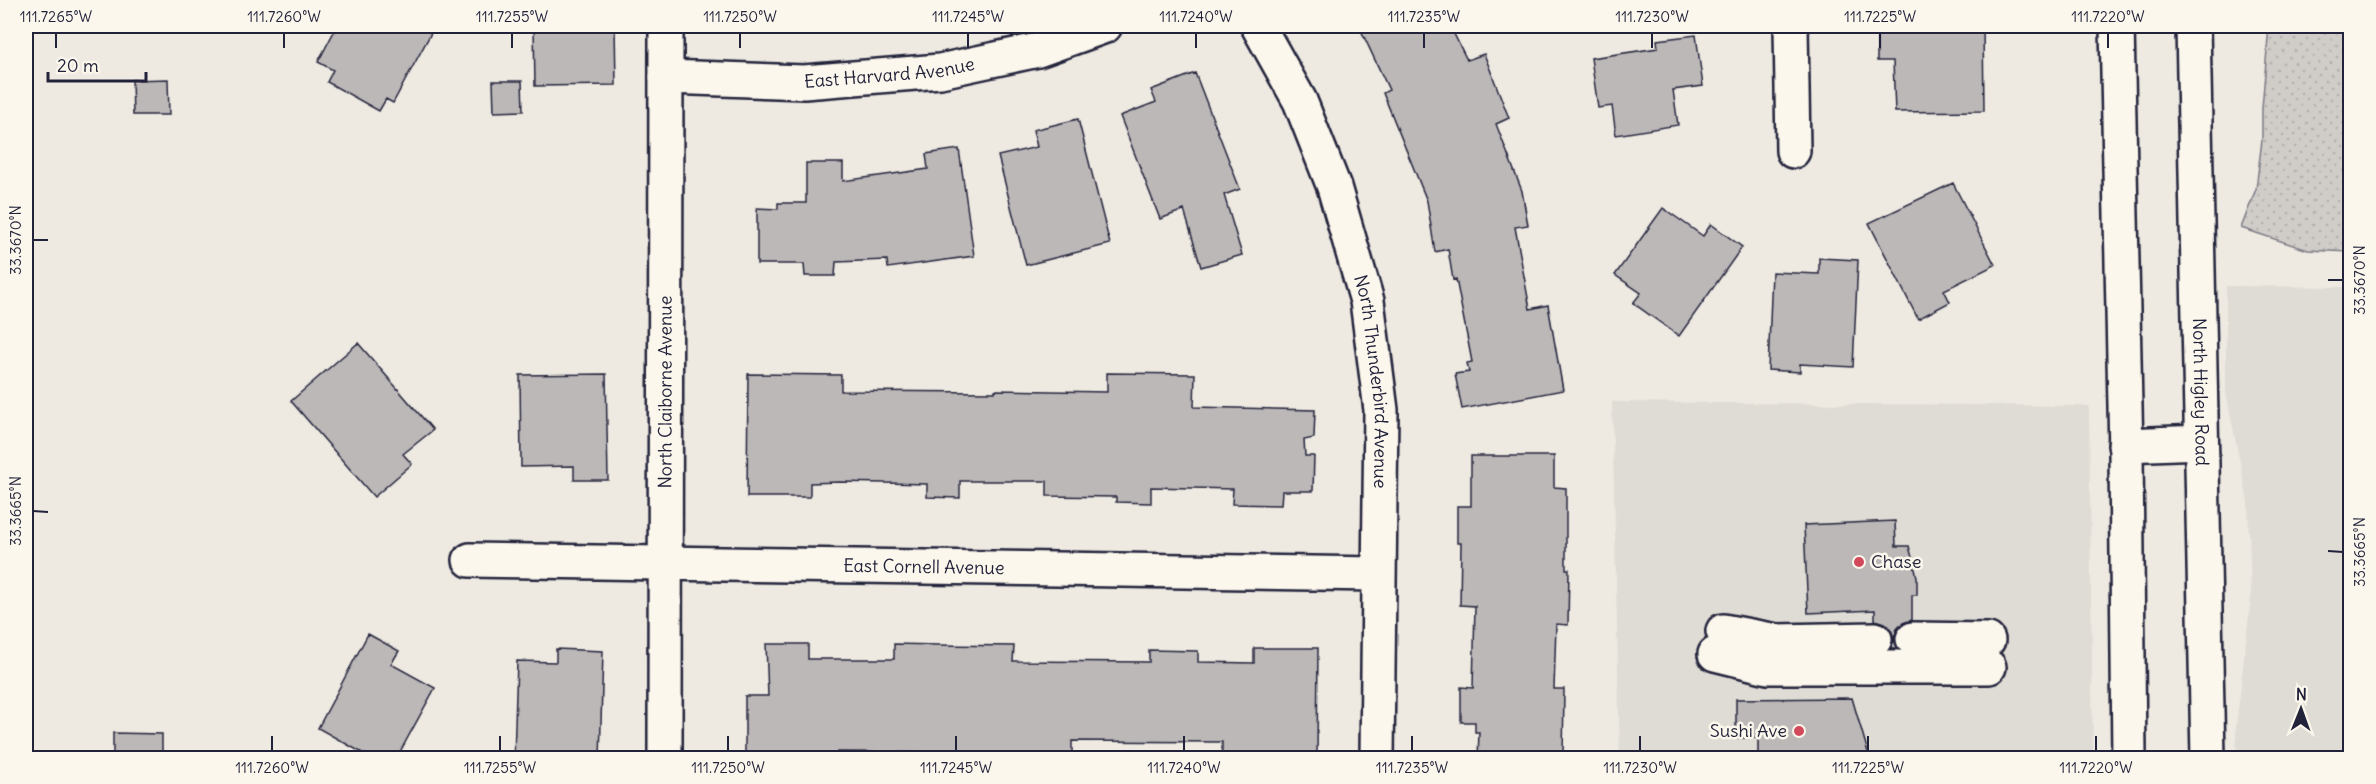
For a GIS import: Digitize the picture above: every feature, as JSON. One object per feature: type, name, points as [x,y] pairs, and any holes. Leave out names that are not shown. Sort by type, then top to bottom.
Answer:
[{"type":"street","name":"North Claiborne Avenue","points":[[665,759],[666,26]]},
{"type":"street","name":"East Harvard Avenue","points":[[666,77],[804,82],[940,71],[1038,50],[1105,26]]},
{"type":"street","name":"North Thunderbird Avenue","points":[[1258,26],[1300,101],[1334,187],[1367,301],[1381,410],[1377,759]]},
{"type":"street","points":[[1791,26],[1793,151]]},
{"type":"street","points":[[2117,26],[2129,759]]},
{"type":"street","name":"North Higley Road","points":[[2193,26],[2208,759]]},
{"type":"street","points":[[2125,445],[2201,442]]},
{"type":"street","name":"East Cornell Avenue","points":[[470,560],[1378,574]]},
{"type":"street","points":[[1875,639],[1719,642],[1768,667],[1989,654],[1913,639]]},
{"type":"shaded area","points":[[2269,26],[2350,26],[2350,252],[2308,250],[2241,228],[2256,189],[2262,140],[2262,108]]},
{"type":"shaded area","points":[[2226,286],[2350,287],[2350,758],[2237,758],[2236,728],[2251,597],[2248,502],[2226,393]]},
{"type":"shaded area","points":[[1612,402],[2089,406],[2093,758],[1620,758]]},
{"type":"building","points":[[337,26],[417,26],[431,33],[393,103],[386,99],[379,111],[327,82],[333,70],[318,62]]},
{"type":"building","points":[[534,26],[615,26],[616,85],[535,86]]},
{"type":"building","points":[[1359,26],[1450,26],[1467,60],[1484,54],[1509,118],[1496,124],[1522,191],[1528,225],[1515,227],[1530,309],[1548,305],[1563,390],[1462,409],[1455,374],[1469,372],[1467,363],[1472,362],[1448,249],[1435,252],[1427,201],[1383,93],[1389,90]]},
{"type":"building","points":[[1877,26],[1983,26],[1984,111],[1895,112],[1893,61],[1877,61]]},
{"type":"building","points":[[1696,35],[1703,86],[1673,90],[1678,125],[1616,135],[1612,106],[1598,108],[1591,58],[1658,48],[1657,40]]},
{"type":"building","points":[[1195,73],[1240,189],[1224,195],[1242,255],[1201,267],[1184,210],[1160,219],[1120,116],[1156,102],[1151,90]]},
{"type":"building","points":[[168,79],[169,115],[133,115],[132,80]]},
{"type":"building","points":[[493,81],[522,81],[523,111],[494,112]]},
{"type":"building","points":[[1078,119],[1110,244],[1026,265],[998,156],[1037,147],[1033,130]]},
{"type":"building","points":[[959,149],[974,256],[888,268],[887,260],[836,262],[835,276],[805,276],[804,264],[757,264],[757,208],[778,209],[778,203],[806,203],[806,163],[843,163],[843,181],[928,169],[926,154]]},
{"type":"building","points":[[1953,183],[1995,265],[1944,290],[1950,302],[1918,319],[1869,223]]},
{"type":"building","points":[[1663,208],[1703,236],[1711,224],[1742,247],[1679,336],[1633,303],[1641,293],[1615,275]]},
{"type":"building","points":[[1819,258],[1858,260],[1853,367],[1800,364],[1800,372],[1768,370],[1772,272],[1819,274]]},
{"type":"building","points":[[358,343],[433,430],[403,454],[412,464],[374,497],[291,401]]},
{"type":"building","points":[[1107,373],[1195,374],[1194,407],[1315,410],[1314,438],[1304,440],[1305,456],[1314,456],[1313,491],[1282,491],[1281,505],[1232,504],[1233,489],[1151,487],[1151,503],[1116,502],[1116,497],[1047,496],[1047,481],[960,481],[960,498],[927,497],[927,484],[840,482],[810,483],[810,497],[747,497],[748,374],[841,375],[841,391],[1107,392]]},
{"type":"building","points":[[606,374],[608,480],[574,480],[574,466],[521,467],[520,375]]},
{"type":"building","points":[[1471,456],[1554,456],[1554,487],[1566,488],[1566,569],[1569,569],[1568,625],[1556,624],[1554,689],[1564,689],[1563,759],[1478,759],[1479,732],[1475,732],[1475,722],[1461,722],[1461,687],[1473,688],[1475,606],[1460,605],[1461,543],[1457,543],[1457,506],[1471,506]]},
{"type":"building","name":"Chase","points":[[1895,521],[1896,546],[1909,546],[1917,577],[1917,595],[1912,595],[1912,620],[1903,623],[1897,629],[1894,638],[1897,648],[1891,648],[1894,639],[1891,630],[1885,623],[1875,620],[1875,610],[1808,613],[1804,525]]},
{"type":"building","points":[[368,634],[399,651],[391,664],[435,688],[396,759],[373,759],[318,728]]},
{"type":"building","points":[[766,644],[808,644],[808,659],[894,659],[894,644],[1014,646],[1013,661],[1149,662],[1149,650],[1198,651],[1198,662],[1254,663],[1254,648],[1318,648],[1317,758],[1222,757],[1222,742],[1072,741],[1072,757],[976,757],[976,753],[837,752],[837,759],[745,759],[745,696],[768,696]]},
{"type":"building","points":[[556,649],[603,651],[600,759],[514,759],[517,661],[556,662]]},
{"type":"building","name":"Sushi Ave","points":[[1852,698],[1870,759],[1758,759],[1758,738],[1736,738],[1736,699]]},
{"type":"building","points":[[113,733],[162,734],[162,759],[113,759]]},
{"type":"place","name":"Chase","points":[[1859,562]]},
{"type":"place","name":"Sushi Ave","points":[[1799,731]]}]
